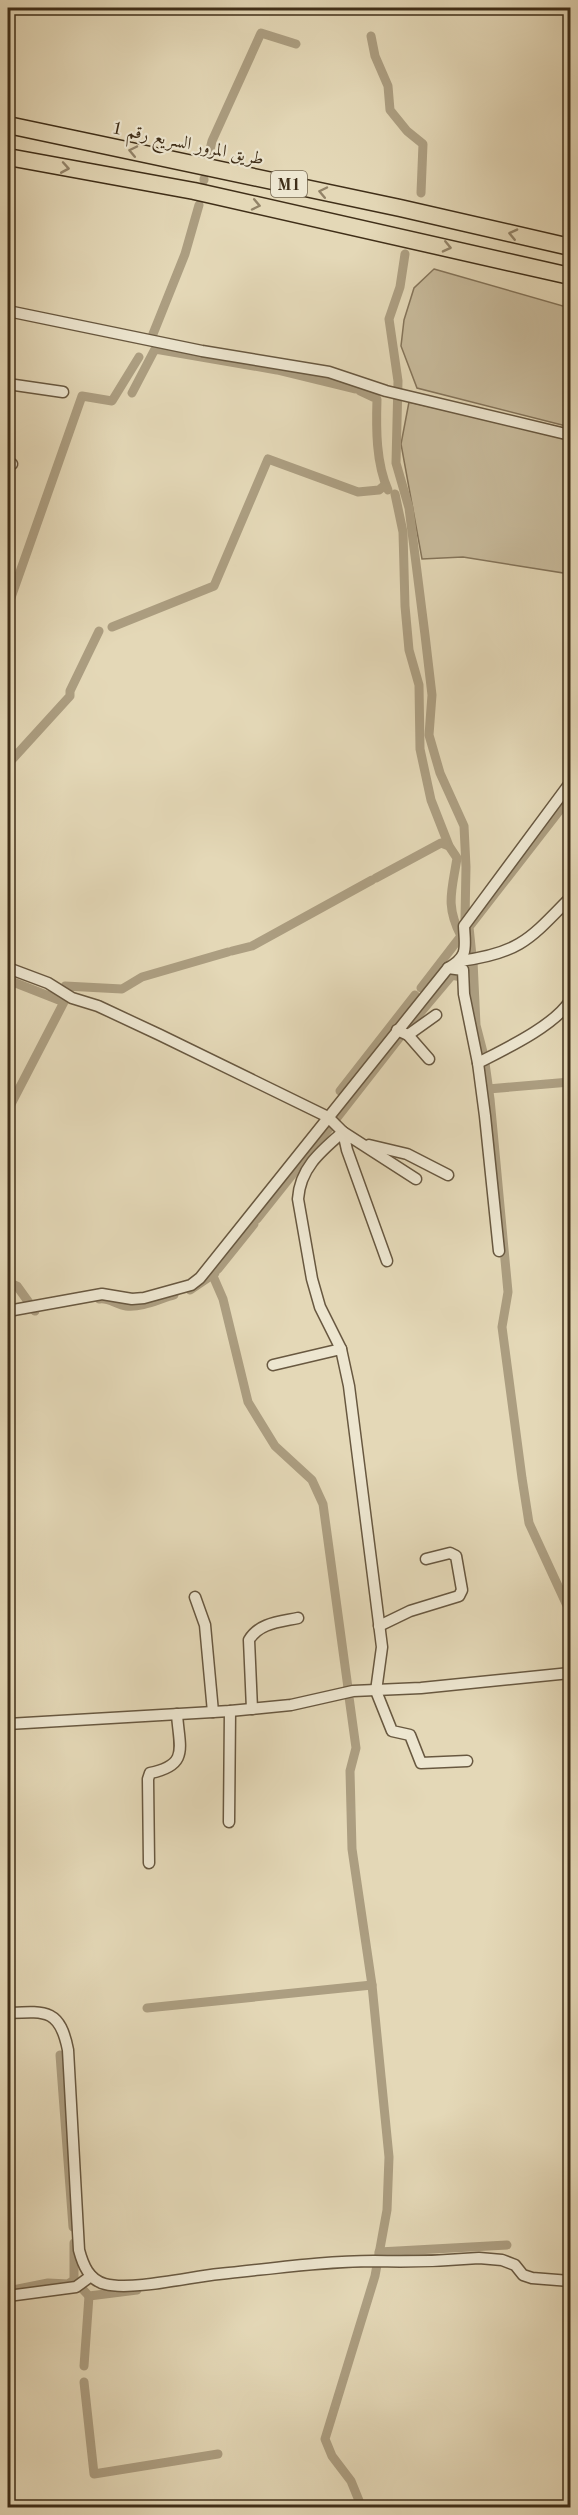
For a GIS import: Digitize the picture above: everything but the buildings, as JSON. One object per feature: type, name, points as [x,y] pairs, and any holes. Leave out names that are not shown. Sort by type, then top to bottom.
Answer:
[{"type":"highway","name":"طريق المرور السريع رقم 1","points":[[8,124],[570,247]]},
{"type":"highway","name":"M1","points":[[8,157],[194,191],[570,276]]},
{"type":"street","points":[[8,311],[202,351],[328,372],[386,391],[570,435]]},
{"type":"street","points":[[8,384],[63,392]]},
{"type":"street","points":[[460,961],[465,951],[464,926],[570,783]]},
{"type":"street","points":[[8,1311],[102,1294],[132,1299],[144,1298],[190,1285],[210,1267],[328,1117],[403,1033],[448,968],[460,961],[501,954],[528,940],[570,898]]},
{"type":"street","points":[[8,968],[48,984],[72,998],[98,1006],[328,1117],[343,1132],[416,1179]]},
{"type":"street","points":[[448,968],[463,970],[465,975],[464,994],[478,1063],[499,1251]]},
{"type":"street","points":[[478,1063],[569,1007]]},
{"type":"street","points":[[403,1033],[436,1015]]},
{"type":"street","points":[[403,1033],[429,1059]]},
{"type":"street","points":[[343,1132],[347,1150],[387,1261]]},
{"type":"street","points":[[343,1132],[326,1146],[305,1170],[298,1189],[298,1199],[312,1279],[320,1307],[341,1349],[349,1386],[382,1647],[376,1691],[392,1731],[410,1735],[421,1763],[466,1761]]},
{"type":"street","points":[[360,1143],[406,1154],[447,1175]]},
{"type":"street","points":[[273,1365],[341,1349]]},
{"type":"street","points":[[379,1626],[410,1611],[459,1596],[462,1590],[456,1556],[450,1553],[426,1558]]},
{"type":"street","points":[[195,1597],[205,1625],[213,1712]]},
{"type":"street","points":[[252,1709],[249,1640],[255,1631],[263,1627],[298,1618]]},
{"type":"street","points":[[8,1724],[230,1711],[291,1705],[353,1691],[570,1674]]},
{"type":"street","points":[[229,1822],[230,1711]]},
{"type":"street","points":[[148,1863],[148,1779],[150,1773],[166,1770],[176,1763],[179,1754],[177,1714]]},
{"type":"street","points":[[8,2013],[46,2014],[57,2019],[64,2032],[68,2050],[80,2250],[84,2266],[91,2276],[102,2283],[115,2286],[325,2264],[479,2258],[502,2260],[515,2265],[523,2275],[532,2278],[570,2280]]},
{"type":"street","points":[[8,2296],[76,2288],[91,2276]]},
{"type":"shaded area","points":[[434,269],[570,308],[570,427],[417,388],[401,346],[404,320],[414,288]]},
{"type":"shaded area","points":[[409,402],[570,439],[570,574],[463,557],[422,559],[401,444]]},
{"type":"waterway","points":[[555,8],[570,12]]},
{"type":"waterway","points":[[209,154],[212,141],[261,33],[296,44]]},
{"type":"waterway","points":[[371,36],[375,56],[388,86],[390,110],[407,131],[423,144],[421,193]]},
{"type":"waterway","points":[[153,334],[185,254],[199,205]]},
{"type":"waterway","points":[[405,254],[400,287],[389,319],[398,381],[396,463],[409,508],[425,635],[432,695],[429,735],[440,773],[464,826],[465,919]]},
{"type":"waterway","points":[[132,393],[155,349],[277,370],[355,389]]},
{"type":"waterway","points":[[8,606],[82,396],[112,401],[139,357]]},
{"type":"waterway","points":[[360,391],[377,399],[379,457],[388,490]]},
{"type":"waterway","points":[[112,627],[214,586],[268,459],[358,492],[379,490],[385,485]]},
{"type":"waterway","points":[[395,494],[403,532],[409,650],[419,685],[420,749],[431,800],[449,846],[457,858],[451,906],[461,936],[421,988]]},
{"type":"waterway","points":[[8,764],[70,696],[70,691],[99,631]]},
{"type":"waterway","points":[[472,956],[469,927],[570,797]]},
{"type":"waterway","points":[[376,878],[441,843],[449,846]]},
{"type":"waterway","points":[[232,951],[252,946],[372,880]]},
{"type":"waterway","points":[[65,986],[122,989],[142,977],[228,952]]},
{"type":"waterway","points":[[473,961],[476,1025],[484,1056]]},
{"type":"waterway","points":[[405,1031],[452,975],[461,977]]},
{"type":"waterway","points":[[8,980],[64,1002],[8,1110]]},
{"type":"waterway","points":[[340,1091],[415,995]]},
{"type":"waterway","points":[[336,1119],[400,1037]]},
{"type":"waterway","points":[[485,1063],[508,1292],[502,1327],[522,1478],[529,1523],[570,1612]]},
{"type":"waterway","points":[[488,1089],[570,1082]]},
{"type":"waterway","points":[[257,1219],[331,1126]]},
{"type":"waterway","points":[[218,1269],[254,1224]]},
{"type":"waterway","points":[[190,1290],[215,1273]]},
{"type":"waterway","points":[[213,1276],[223,1299],[248,1402],[275,1446],[312,1480],[323,1504],[348,1688]]},
{"type":"waterway","points":[[8,1282],[17,1286],[35,1311]]},
{"type":"waterway","points":[[99,1299],[132,1306],[174,1295]]},
{"type":"waterway","points":[[349,1697],[356,1748],[350,1771],[352,1849],[372,1985],[389,2157],[387,2210],[375,2276],[325,2439],[332,2456],[351,2481],[362,2508]]},
{"type":"waterway","points":[[147,2008],[372,1985]]},
{"type":"waterway","points":[[60,2055],[73,2227]]},
{"type":"waterway","points":[[8,2291],[48,2283],[68,2284],[74,2280],[74,2243]]},
{"type":"waterway","points":[[379,2252],[507,2245]]},
{"type":"waterway","points":[[74,2280],[89,2296],[137,2290]]},
{"type":"waterway","points":[[84,2366],[89,2296]]},
{"type":"waterway","points":[[84,2382],[94,2474],[218,2454]]}]
